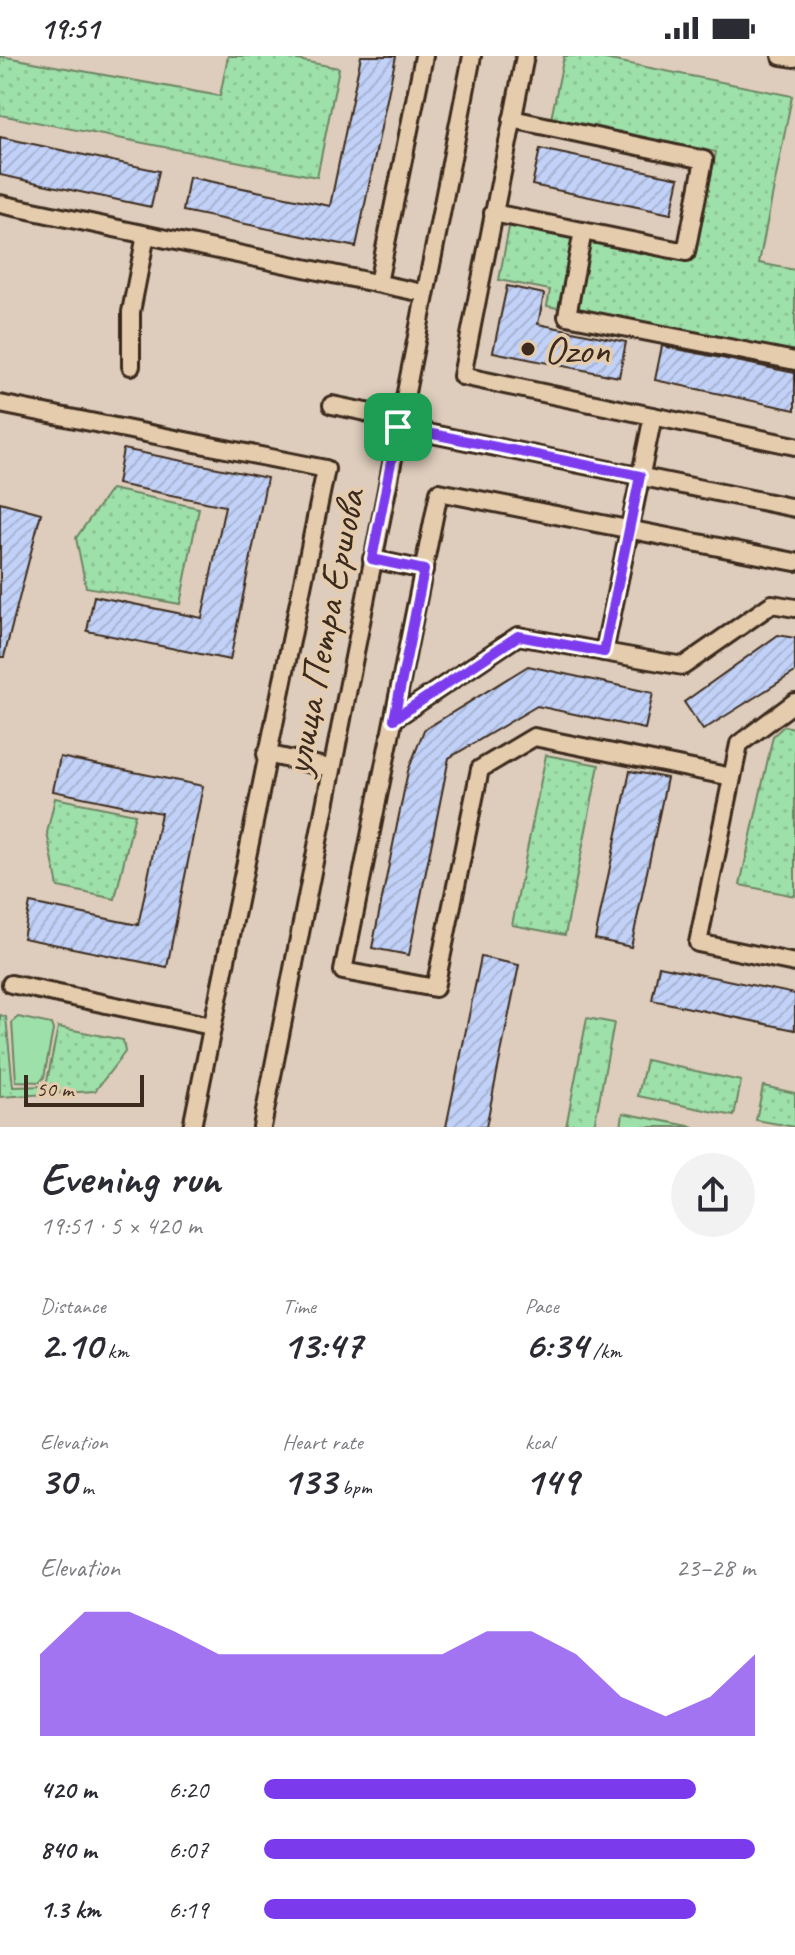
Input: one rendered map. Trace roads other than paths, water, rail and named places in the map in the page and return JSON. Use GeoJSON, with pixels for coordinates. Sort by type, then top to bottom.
{"type":"FeatureCollection","features":[{"type":"Feature","properties":{"kind":"street"},"geometry":{"type":"LineString","coordinates":[[378,283],[424,56]]}},
{"type":"Feature","properties":{"kind":"street","name":"улица Петра Ершова"},"geometry":{"type":"LineString","coordinates":[[262,1127],[423,293],[472,56]]}},
{"type":"Feature","properties":{"kind":"street"},"geometry":{"type":"LineString","coordinates":[[525,56],[462,376],[795,446]]}},
{"type":"Feature","properties":{"kind":"street"},"geometry":{"type":"LineString","coordinates":[[493,213],[686,252],[704,160],[512,119]]}},
{"type":"Feature","properties":{"kind":"street"},"geometry":{"type":"LineString","coordinates":[[0,204],[423,293]]}},
{"type":"Feature","properties":{"kind":"street"},"geometry":{"type":"LineString","coordinates":[[583,231],[567,316],[795,361]]}},
{"type":"Feature","properties":{"kind":"street"},"geometry":{"type":"LineString","coordinates":[[131,366],[131,312],[146,235]]}},
{"type":"Feature","properties":{"kind":"street"},"geometry":{"type":"LineString","coordinates":[[0,404],[326,469],[192,1127]]}},
{"type":"Feature","properties":{"kind":"street"},"geometry":{"type":"LineString","coordinates":[[332,405],[366,412],[398,427],[795,508]]}},
{"type":"Feature","properties":{"kind":"street"},"geometry":{"type":"LineString","coordinates":[[604,652],[653,416]]}},
{"type":"Feature","properties":{"kind":"street"},"geometry":{"type":"LineString","coordinates":[[732,777],[534,737],[480,769],[435,988],[343,971],[439,492],[795,562]]}},
{"type":"Feature","properties":{"kind":"street"},"geometry":{"type":"LineString","coordinates":[[372,559],[424,570]]}},
{"type":"Feature","properties":{"kind":"street"},"geometry":{"type":"LineString","coordinates":[[394,719],[518,636],[683,666],[772,604],[795,608]]}},
{"type":"Feature","properties":{"kind":"street"},"geometry":{"type":"LineString","coordinates":[[795,702],[739,744],[698,943],[795,963]]}},
{"type":"Feature","properties":{"kind":"street"},"geometry":{"type":"LineString","coordinates":[[266,754],[330,768]]}},
{"type":"Feature","properties":{"kind":"street"},"geometry":{"type":"LineString","coordinates":[[11,984],[211,1026]]}},
{"type":"Feature","properties":{"kind":"place","name":"Ozon"},"geometry":{"type":"Point","coordinates":[528,349]}}]}
